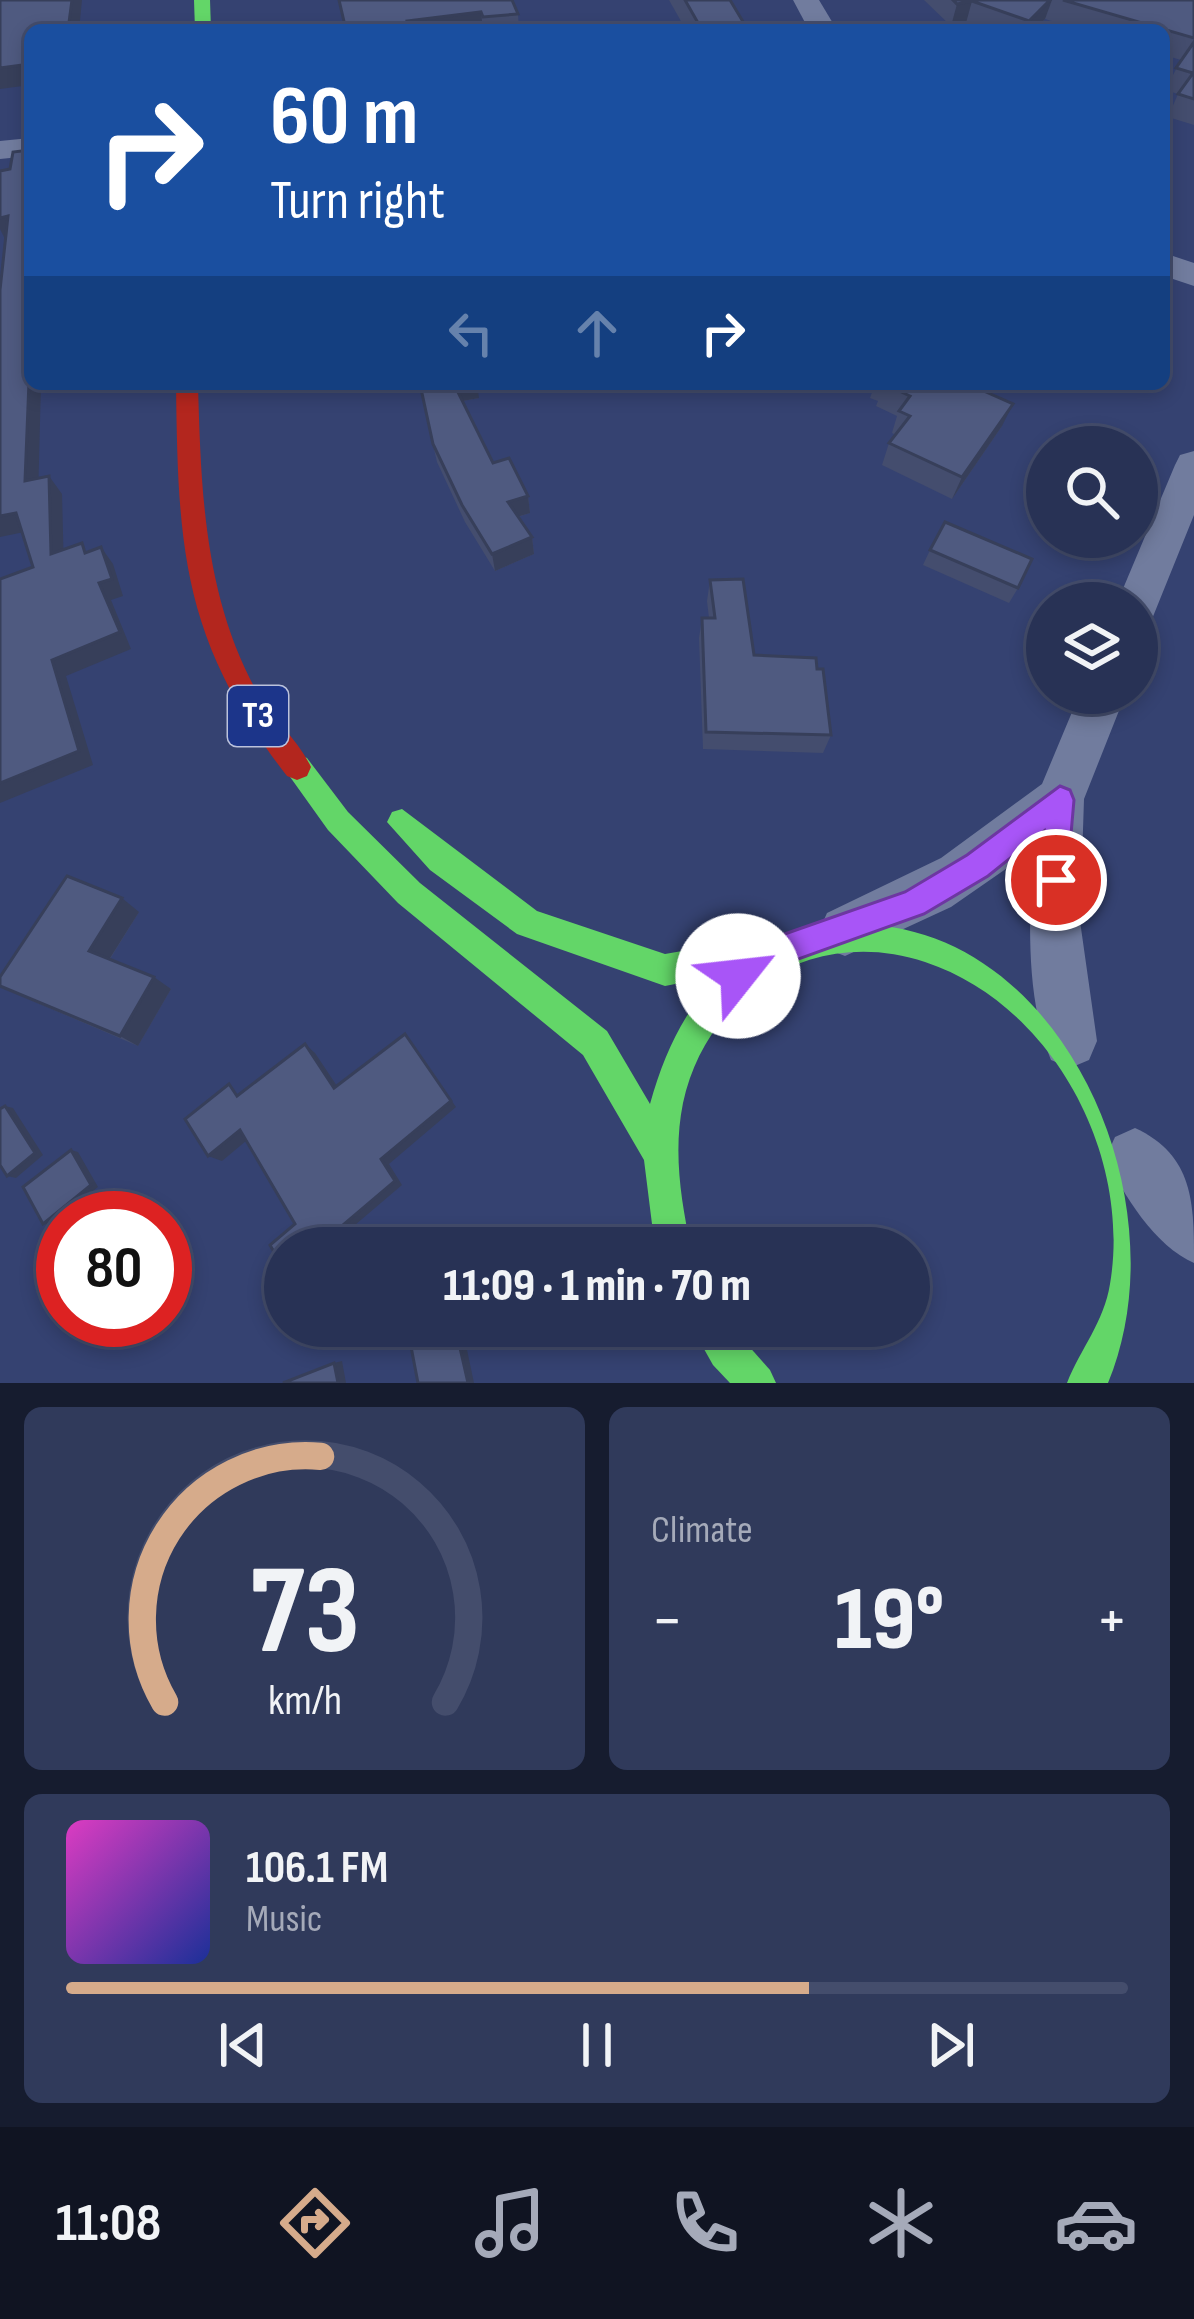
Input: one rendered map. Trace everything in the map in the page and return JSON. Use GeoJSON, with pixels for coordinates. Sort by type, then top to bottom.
{"type":"FeatureCollection","features":[{"type":"Feature","properties":{"kind":"highway","name":"T3"},"geometry":{"type":"LineString","coordinates":[[187,390],[191,538],[209,620],[248,703],[338,821],[409,893],[595,1043],[656,1148]]}},
{"type":"Feature","properties":{"kind":"highway","name":"T3"},"geometry":{"type":"LineString","coordinates":[[374,794],[441,860],[528,923],[665,970],[808,942],[890,938],[956,957],[1017,996],[1071,1051],[1115,1131],[1133,1208],[1131,1288],[1104,1361],[1086,1383]]}},
{"type":"Feature","properties":{"kind":"highway","name":"T3"},"geometry":{"type":"LineString","coordinates":[[666,1227],[656,1148],[668,1078],[696,1020],[738,976],[808,942]]}},
{"type":"Feature","properties":{"kind":"highway"},"geometry":{"type":"LineString","coordinates":[[723,1347],[757,1383]]}},
{"type":"Feature","properties":{"kind":"street"},"geometry":{"type":"LineString","coordinates":[[1147,582],[1194,465]]}},
{"type":"Feature","properties":{"kind":"street"},"geometry":{"type":"LineString","coordinates":[[1071,1051],[1054,921],[1060,800],[1095,714]]}},
{"type":"Feature","properties":{"kind":"street"},"geometry":{"type":"LineString","coordinates":[[808,942],[914,904],[977,866],[1060,800]]}},
{"type":"Feature","properties":{"kind":"street"},"geometry":{"type":"LineString","coordinates":[[1115,1131],[1194,1233]]}},
{"type":"Feature","properties":{"kind":"building"},"geometry":{"type":"Polygon","coordinates":[[[0,0],[72,0],[69,24],[24,24],[24,65],[0,68],[0,0]]]}},
{"type":"Feature","properties":{"kind":"building"},"geometry":{"type":"Polygon","coordinates":[[[339,0],[512,0],[518,14],[483,17],[481,12],[408,24],[345,24],[339,0]]]}},
{"type":"Feature","properties":{"kind":"building"},"geometry":{"type":"Polygon","coordinates":[[[685,0],[730,0],[744,24],[699,24],[685,0]]]}},
{"type":"Feature","properties":{"kind":"building"},"geometry":{"type":"Polygon","coordinates":[[[953,0],[1050,0],[1029,21],[972,1],[957,4],[953,0]]]}},
{"type":"Feature","properties":{"kind":"building"},"geometry":{"type":"Polygon","coordinates":[[[1063,0],[1194,0],[1194,38],[1170,31],[1170,24],[1146,24],[1063,0]]]}},
{"type":"Feature","properties":{"kind":"building"},"geometry":{"type":"Polygon","coordinates":[[[1194,42],[1194,99],[1178,94],[1193,73],[1176,68],[1194,42]]]}},
{"type":"Feature","properties":{"kind":"building"},"geometry":{"type":"Polygon","coordinates":[[[24,151],[24,390],[29,390],[25,481],[49,476],[51,554],[82,543],[85,553],[101,547],[112,579],[99,583],[120,632],[52,660],[79,751],[0,783],[0,579],[33,567],[16,513],[0,516],[0,290],[8,216],[0,218],[0,171],[10,169],[13,152],[24,151]]]}},
{"type":"Feature","properties":{"kind":"building"},"geometry":{"type":"Polygon","coordinates":[[[421,390],[457,390],[493,463],[509,458],[528,496],[508,502],[532,537],[492,554],[433,444],[421,390]]]}},
{"type":"Feature","properties":{"kind":"building"},"geometry":{"type":"Polygon","coordinates":[[[897,390],[988,390],[1013,404],[962,477],[889,443],[910,416],[899,411],[910,396],[897,390]]]}},
{"type":"Feature","properties":{"kind":"building"},"geometry":{"type":"Polygon","coordinates":[[[945,522],[1032,559],[1018,588],[930,550],[945,522]]]}},
{"type":"Feature","properties":{"kind":"building"},"geometry":{"type":"Polygon","coordinates":[[[743,579],[754,655],[816,658],[817,669],[823,669],[831,735],[706,732],[702,618],[715,618],[710,580],[743,579]]]}},
{"type":"Feature","properties":{"kind":"building"},"geometry":{"type":"Polygon","coordinates":[[[67,876],[122,898],[89,951],[154,977],[120,1036],[0,986],[0,977],[67,876]]]}},
{"type":"Feature","properties":{"kind":"building"},"geometry":{"type":"Polygon","coordinates":[[[405,1034],[451,1101],[381,1159],[395,1181],[341,1227],[291,1227],[295,1224],[240,1130],[208,1156],[185,1119],[229,1084],[237,1096],[305,1044],[334,1088],[405,1034]]]}},
{"type":"Feature","properties":{"kind":"building"},"geometry":{"type":"Polygon","coordinates":[[[5,1106],[35,1153],[7,1176],[0,1165],[0,1109],[5,1106]]]}},
{"type":"Feature","properties":{"kind":"building"},"geometry":{"type":"Polygon","coordinates":[[[71,1150],[91,1185],[84,1191],[36,1191],[36,1211],[23,1187],[71,1150]]]}},
{"type":"Feature","properties":{"kind":"building"},"geometry":{"type":"Polygon","coordinates":[[[411,1347],[460,1347],[468,1383],[418,1383],[411,1347]]]}},
{"type":"Feature","properties":{"kind":"building"},"geometry":{"type":"Polygon","coordinates":[[[334,1363],[338,1383],[283,1383],[334,1363]]]}},
{"type":"Feature","properties":{"kind":"traffic: fast"},"geometry":{"type":"LineString","coordinates":[[202,0],[203,24]]}},
{"type":"Feature","properties":{"kind":"traffic: fast"},"geometry":{"type":"LineString","coordinates":[[297,767],[338,821],[409,893],[595,1043],[656,1148]]}},
{"type":"Feature","properties":{"kind":"traffic: fast"},"geometry":{"type":"LineString","coordinates":[[402,822],[441,860],[528,923],[665,970],[769,951]]}},
{"type":"Feature","properties":{"kind":"traffic: fast"},"geometry":{"type":"LineString","coordinates":[[669,1227],[661,1153],[666,1106],[679,1060],[700,1019],[730,985],[768,958],[816,941],[871,937],[924,946],[974,967],[1018,999],[1057,1038],[1089,1083],[1113,1133],[1131,1210],[1131,1262],[1122,1313],[1086,1383]]}},
{"type":"Feature","properties":{"kind":"traffic: fast"},"geometry":{"type":"LineString","coordinates":[[723,1347],[757,1383]]}},
{"type":"Feature","properties":{"kind":"traffic: jam"},"geometry":{"type":"LineString","coordinates":[[187,390],[191,508],[202,584],[213,622],[247,700],[297,767]]}},
{"type":"Feature","properties":{"kind":"route"},"geometry":{"type":"LineString","coordinates":[[738,976],[790,946],[825,938],[914,904],[977,866],[1060,800],[1056,880]]}}]}
